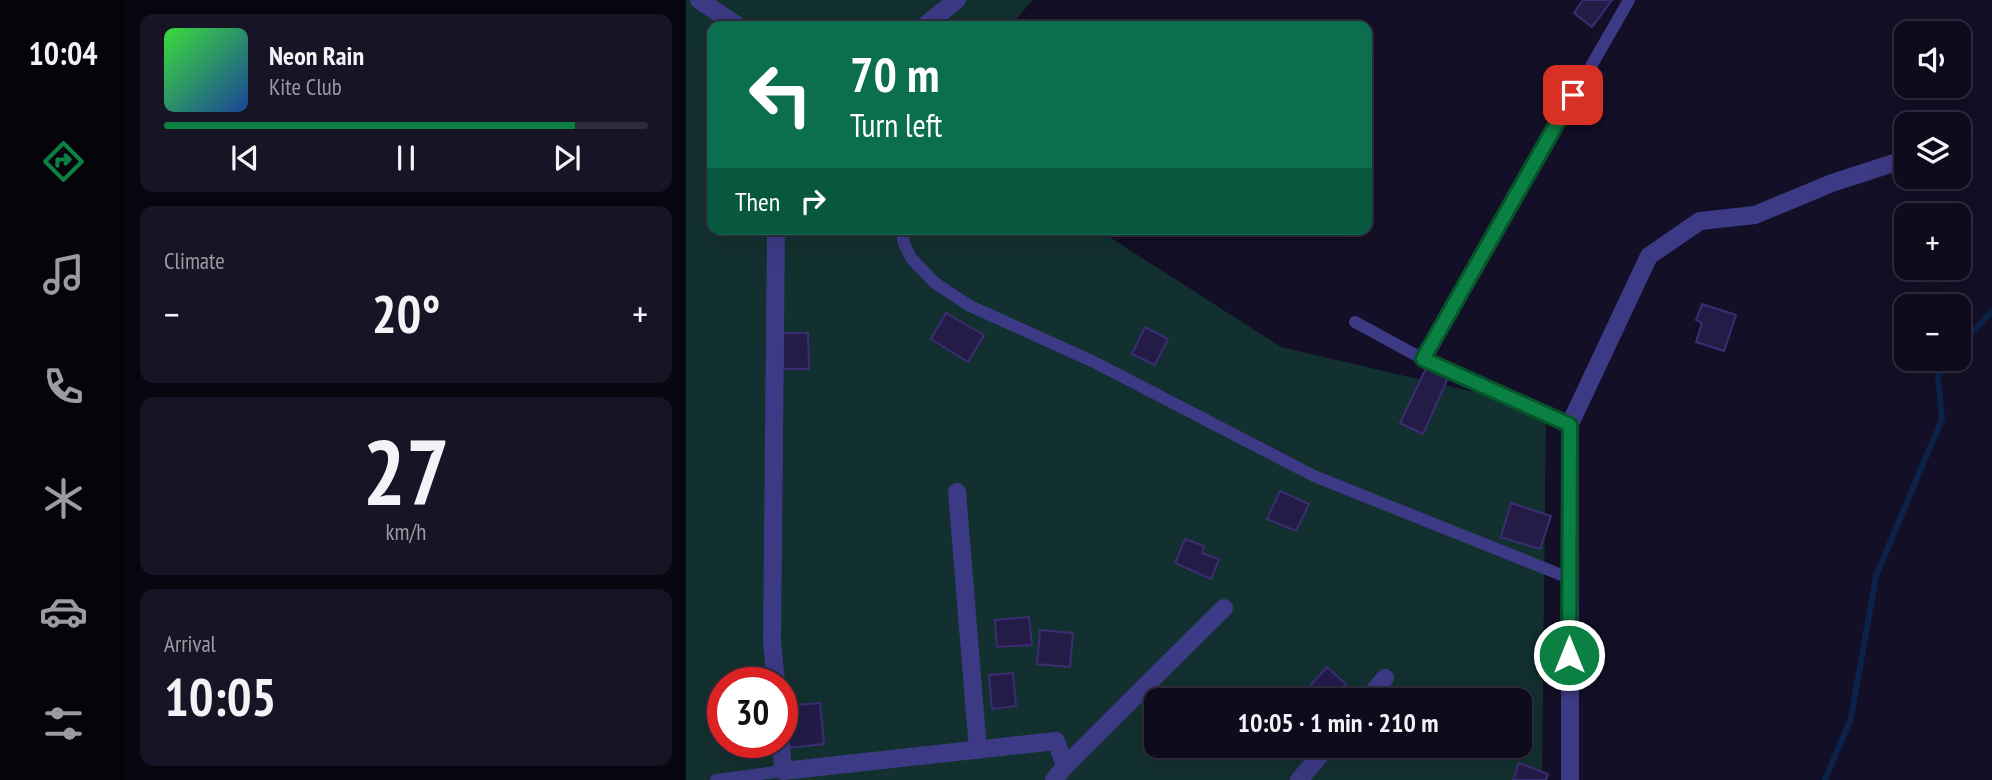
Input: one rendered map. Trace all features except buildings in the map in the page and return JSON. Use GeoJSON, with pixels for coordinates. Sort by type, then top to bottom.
{"type":"FeatureCollection","features":[{"type":"Feature","properties":{"kind":"street"},"geometry":{"type":"LineString","coordinates":[[699,0],[730,21]]}},
{"type":"Feature","properties":{"kind":"street"},"geometry":{"type":"LineString","coordinates":[[930,21],[957,0]]}},
{"type":"Feature","properties":{"kind":"street"},"geometry":{"type":"LineString","coordinates":[[1570,780],[1570,425],[1649,256],[1700,221],[1755,215],[1832,183],[1894,163]]}},
{"type":"Feature","properties":{"kind":"street"},"geometry":{"type":"LineString","coordinates":[[774,667],[772,643],[776,235]]}},
{"type":"Feature","properties":{"kind":"street"},"geometry":{"type":"LineString","coordinates":[[957,492],[978,750]]}},
{"type":"Feature","properties":{"kind":"street"},"geometry":{"type":"LineString","coordinates":[[1060,773],[1224,608]]}},
{"type":"Feature","properties":{"kind":"street"},"geometry":{"type":"LineString","coordinates":[[1377,688],[1385,678]]}},
{"type":"Feature","properties":{"kind":"street"},"geometry":{"type":"LineString","coordinates":[[782,758],[783,771],[1056,741],[1060,773]]}},
{"type":"Feature","properties":{"kind":"street"},"geometry":{"type":"LineString","coordinates":[[1298,780],[1317,758]]}},
{"type":"Feature","properties":{"kind":"lane"},"geometry":{"type":"LineString","coordinates":[[1423,359],[1629,0]]}},
{"type":"Feature","properties":{"kind":"lane"},"geometry":{"type":"LineString","coordinates":[[903,235],[911,258],[935,283],[970,306],[1094,362],[1314,477],[1569,578]]}},
{"type":"Feature","properties":{"kind":"lane"},"geometry":{"type":"LineString","coordinates":[[1355,322],[1423,359],[1570,425]]}},
{"type":"Feature","properties":{"kind":"lane"},"geometry":{"type":"LineString","coordinates":[[716,780],[783,771]]}},
{"type":"Feature","properties":{"kind":"green space"},"geometry":{"type":"Polygon","coordinates":[[[686,0],[1033,0],[1014,21],[707,21],[707,235],[1106,235],[1281,347],[1546,409],[1542,780],[686,780],[686,0]]]}},
{"type":"Feature","properties":{"kind":"waterway"},"geometry":{"type":"LineString","coordinates":[[1971,334],[1992,311]]}},
{"type":"Feature","properties":{"kind":"waterway"},"geometry":{"type":"LineString","coordinates":[[1825,780],[1851,718],[1876,576],[1942,419],[1938,376],[1942,371]]}},
{"type":"Feature","properties":{"kind":"route"},"geometry":{"type":"LineString","coordinates":[[1569,655],[1570,425],[1423,359],[1573,95]]}}]}
